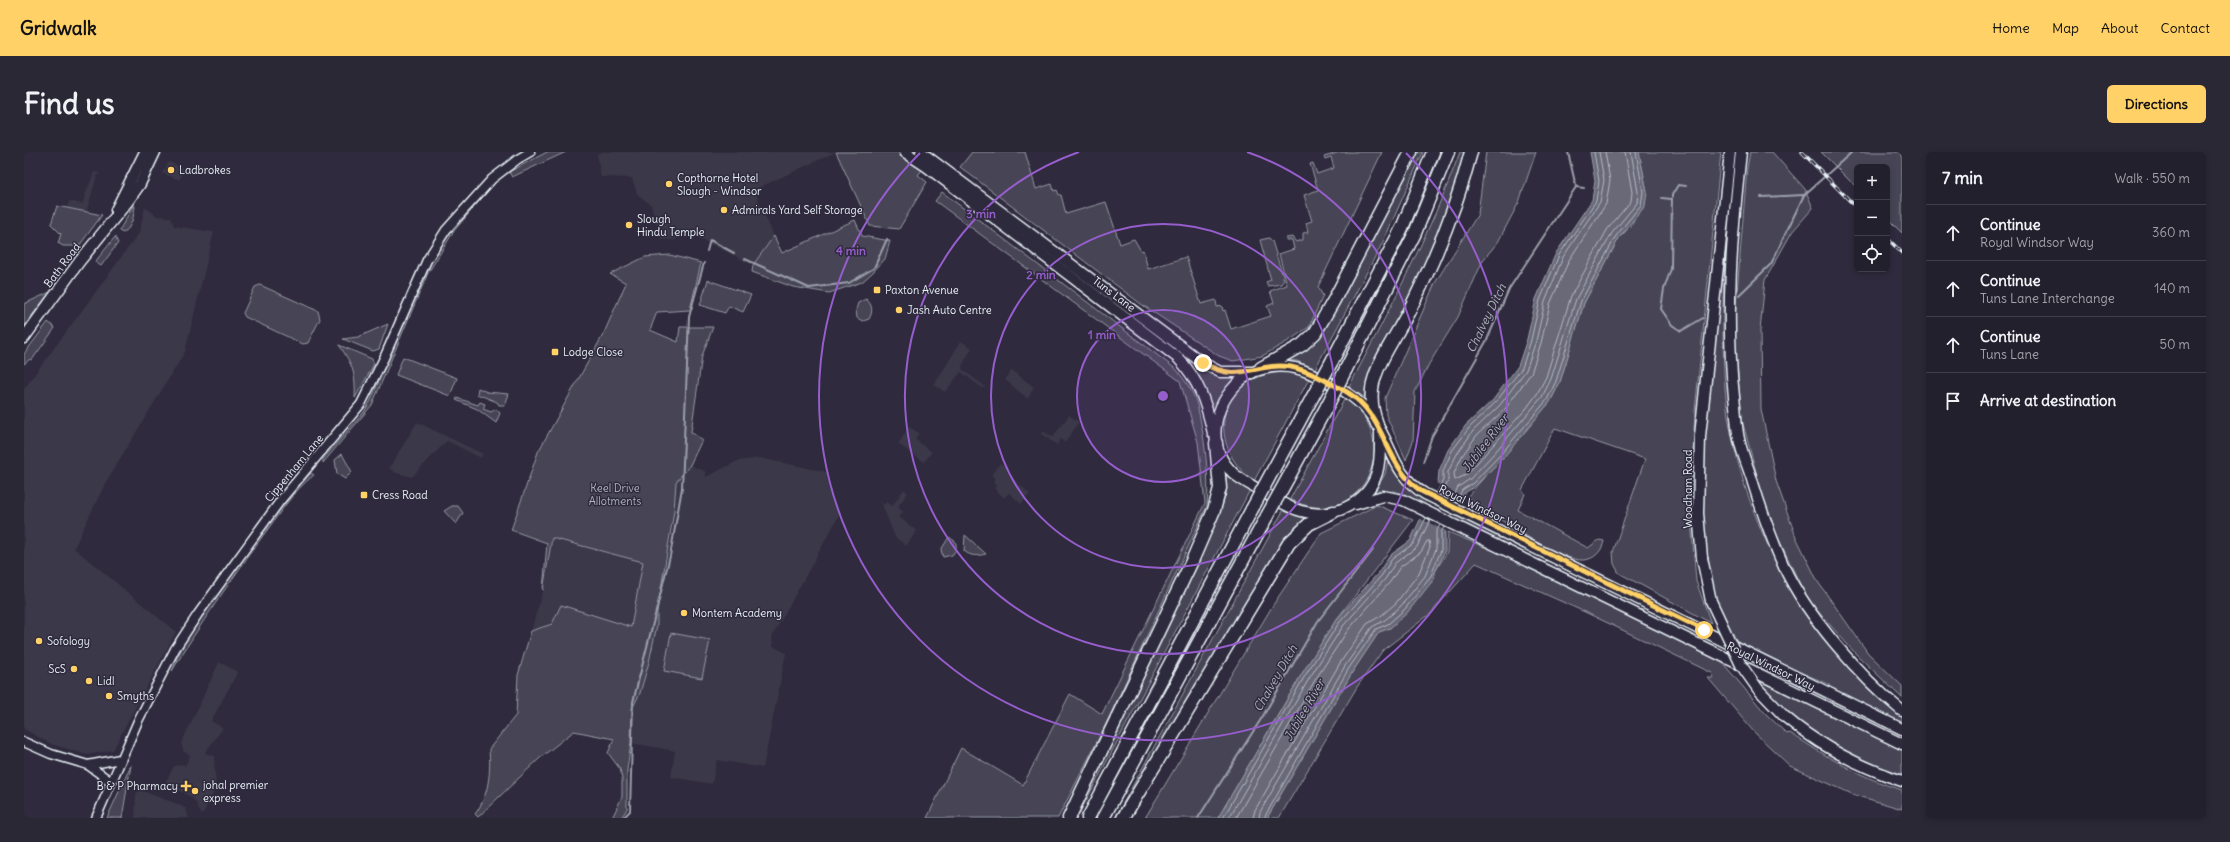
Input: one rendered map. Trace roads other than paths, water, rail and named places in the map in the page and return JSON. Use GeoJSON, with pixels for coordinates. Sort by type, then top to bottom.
{"type":"FeatureCollection","features":[{"type":"Feature","properties":{"kind":"highway"},"geometry":{"type":"LineString","coordinates":[[1256,370],[1296,349],[1315,333],[1334,300],[1411,152]]}},
{"type":"Feature","properties":{"kind":"highway"},"geometry":{"type":"LineString","coordinates":[[1088,818],[1402,228],[1433,152]]}},
{"type":"Feature","properties":{"kind":"highway"},"geometry":{"type":"LineString","coordinates":[[1104,818],[1327,406],[1415,234],[1448,152]]}},
{"type":"Feature","properties":{"kind":"highway"},"geometry":{"type":"LineString","coordinates":[[1379,428],[1372,400],[1375,376],[1411,308],[1438,250],[1460,190],[1471,152]]}},
{"type":"Feature","properties":{"kind":"highway"},"geometry":{"type":"LineString","coordinates":[[1069,818],[1192,561],[1217,502],[1220,481],[1215,442]]}},
{"type":"Feature","properties":{"kind":"highway"},"geometry":{"type":"LineString","coordinates":[[1122,818],[1289,543],[1309,524],[1334,512]]}},
{"type":"Feature","properties":{"kind":"main road","name":"Bath Road"},"geometry":{"type":"LineString","coordinates":[[108,228],[145,152]]}},
{"type":"Feature","properties":{"kind":"main road","name":"Bath Road"},"geometry":{"type":"LineString","coordinates":[[24,338],[79,262],[108,228],[140,184],[155,152]]}},
{"type":"Feature","properties":{"kind":"main road"},"geometry":{"type":"LineString","coordinates":[[906,152],[929,162]]}},
{"type":"Feature","properties":{"kind":"main road"},"geometry":{"type":"LineString","coordinates":[[921,152],[929,162],[964,190]]}},
{"type":"Feature","properties":{"kind":"main road","name":"Woodham Road"},"geometry":{"type":"LineString","coordinates":[[1730,152],[1700,436],[1698,513],[1702,558],[1711,601],[1741,665],[1758,689],[1784,716],[1814,740],[1844,758],[1902,781]]}},
{"type":"Feature","properties":{"kind":"main road"},"geometry":{"type":"LineString","coordinates":[[1741,152],[1732,235],[1729,292],[1730,356],[1739,440],[1765,521],[1785,568],[1810,609],[1836,644],[1868,679],[1902,711]]}},
{"type":"Feature","properties":{"kind":"main road","name":"Tuns Lane"},"geometry":{"type":"LineString","coordinates":[[964,190],[1203,363],[1220,372],[1291,367],[1308,372],[1356,399],[1379,428]]}},
{"type":"Feature","properties":{"kind":"main road","name":"Tuns Lane"},"geometry":{"type":"LineString","coordinates":[[964,190],[1178,358],[1195,378],[1201,389],[1215,442],[1225,462],[1234,473],[1280,502],[1309,513],[1334,512]]}},
{"type":"Feature","properties":{"kind":"main road"},"geometry":{"type":"LineString","coordinates":[[1215,442],[1216,424],[1224,400],[1235,386],[1256,370]]}},
{"type":"Feature","properties":{"kind":"main road"},"geometry":{"type":"LineString","coordinates":[[1346,508],[1362,497],[1374,480],[1380,461],[1379,428]]}},
{"type":"Feature","properties":{"kind":"main road","name":"Royal Windsor Way"},"geometry":{"type":"LineString","coordinates":[[1379,428],[1398,469],[1411,483],[1425,494],[1902,729]]}},
{"type":"Feature","properties":{"kind":"main road","name":"Royal Windsor Way"},"geometry":{"type":"LineString","coordinates":[[1334,512],[1374,498],[1388,496],[1398,498],[1902,744]]}},
{"type":"Feature","properties":{"kind":"street","name":"Cippenham Lane"},"geometry":{"type":"LineString","coordinates":[[96,818],[120,759],[175,649],[198,614],[280,501],[361,404],[384,358],[427,260],[446,230],[492,179],[530,152]]}},
{"type":"Feature","properties":{"kind":"street"},"geometry":{"type":"LineString","coordinates":[[24,742],[52,754],[88,765],[110,781]]}},
{"type":"Feature","properties":{"kind":"street"},"geometry":{"type":"LineString","coordinates":[[88,765],[120,759]]}},
{"type":"Feature","properties":{"kind":"water","name":"Jubilee River"},"geometry":{"type":"Polygon","coordinates":[[[1590,152],[1639,152],[1647,192],[1645,206],[1619,238],[1584,303],[1560,382],[1550,402],[1503,458],[1475,486],[1465,493],[1445,533],[1445,551],[1435,572],[1434,579],[1407,613],[1390,628],[1379,632],[1353,671],[1267,818],[1218,818],[1303,672],[1336,620],[1379,572],[1389,556],[1410,541],[1438,482],[1439,471],[1448,450],[1466,425],[1493,400],[1518,366],[1527,339],[1536,299],[1556,253],[1592,200],[1595,181],[1590,152]]]}},
{"type":"Feature","properties":{"kind":"waterway"},"geometry":{"type":"LineString","coordinates":[[1568,152],[1576,187]]}},
{"type":"Feature","properties":{"kind":"waterway"},"geometry":{"type":"LineString","coordinates":[[1739,295],[1771,264],[1804,195],[1852,152]]}},
{"type":"Feature","properties":{"kind":"waterway"},"geometry":{"type":"LineString","coordinates":[[1686,186],[1678,185],[1672,195],[1671,269],[1664,289],[1661,309],[1672,325],[1681,331],[1703,318]]}},
{"type":"Feature","properties":{"kind":"waterway"},"geometry":{"type":"LineString","coordinates":[[1576,187],[1584,188]]}},
{"type":"Feature","properties":{"kind":"waterway","name":"Chalvey Ditch"},"geometry":{"type":"LineString","coordinates":[[1423,462],[1432,436],[1487,340],[1509,289],[1576,187]]}},
{"type":"Feature","properties":{"kind":"waterway"},"geometry":{"type":"LineString","coordinates":[[1761,197],[1804,195]]}},
{"type":"Feature","properties":{"kind":"waterway"},"geometry":{"type":"LineString","coordinates":[[1662,198],[1671,199]]}},
{"type":"Feature","properties":{"kind":"waterway"},"geometry":{"type":"LineString","coordinates":[[745,259],[809,288],[849,283],[874,268],[887,239]]}},
{"type":"Feature","properties":{"kind":"waterway"},"geometry":{"type":"LineString","coordinates":[[707,251],[710,240],[734,253]]}},
{"type":"Feature","properties":{"kind":"waterway"},"geometry":{"type":"LineString","coordinates":[[623,818],[630,811],[633,702],[670,556],[682,488],[689,317],[704,263]]}},
{"type":"Feature","properties":{"kind":"waterway","name":"Chalvey Ditch"},"geometry":{"type":"LineString","coordinates":[[1198,818],[1263,716],[1318,621],[1373,550]]}},
{"type":"Feature","properties":{"kind":"railway"},"geometry":{"type":"LineString","coordinates":[[1802,152],[1854,205]]}},
{"type":"Feature","properties":{"kind":"railway"},"geometry":{"type":"LineString","coordinates":[[1890,241],[1902,253]]}},
{"type":"Feature","properties":{"kind":"place","name":"Ladbrokes"},"geometry":{"type":"Point","coordinates":[171,170]}},
{"type":"Feature","properties":{"kind":"place","name":"Copthorne Hotel Slough - Windsor"},"geometry":{"type":"Point","coordinates":[669,184]}},
{"type":"Feature","properties":{"kind":"place","name":"Admirals Yard Self Storage"},"geometry":{"type":"Point","coordinates":[724,210]}},
{"type":"Feature","properties":{"kind":"place","name":"Slough Hindu Temple"},"geometry":{"type":"Point","coordinates":[629,225]}},
{"type":"Feature","properties":{"kind":"place","name":"Paxton Avenue"},"geometry":{"type":"Point","coordinates":[877,290]}},
{"type":"Feature","properties":{"kind":"place","name":"Jash Auto Centre"},"geometry":{"type":"Point","coordinates":[899,310]}},
{"type":"Feature","properties":{"kind":"place","name":"Lodge Close"},"geometry":{"type":"Point","coordinates":[555,352]}},
{"type":"Feature","properties":{"kind":"place","name":"Cress Road"},"geometry":{"type":"Point","coordinates":[364,495]}},
{"type":"Feature","properties":{"kind":"place","name":"Montem Academy"},"geometry":{"type":"Point","coordinates":[684,613]}},
{"type":"Feature","properties":{"kind":"place","name":"Sofology"},"geometry":{"type":"Point","coordinates":[39,641]}},
{"type":"Feature","properties":{"kind":"place","name":"ScS"},"geometry":{"type":"Point","coordinates":[74,669]}},
{"type":"Feature","properties":{"kind":"place","name":"Lidl"},"geometry":{"type":"Point","coordinates":[89,681]}},
{"type":"Feature","properties":{"kind":"place","name":"Smyths"},"geometry":{"type":"Point","coordinates":[109,696]}},
{"type":"Feature","properties":{"kind":"place","name":"B & P Pharmacy"},"geometry":{"type":"Point","coordinates":[186,786]}},
{"type":"Feature","properties":{"kind":"place","name":"johal premier express"},"geometry":{"type":"Point","coordinates":[195,791]}},
{"type":"Feature","properties":{"kind":"park label","name":"Keel Drive Allotments"},"geometry":{"type":"Point","coordinates":[615,494]}}]}
